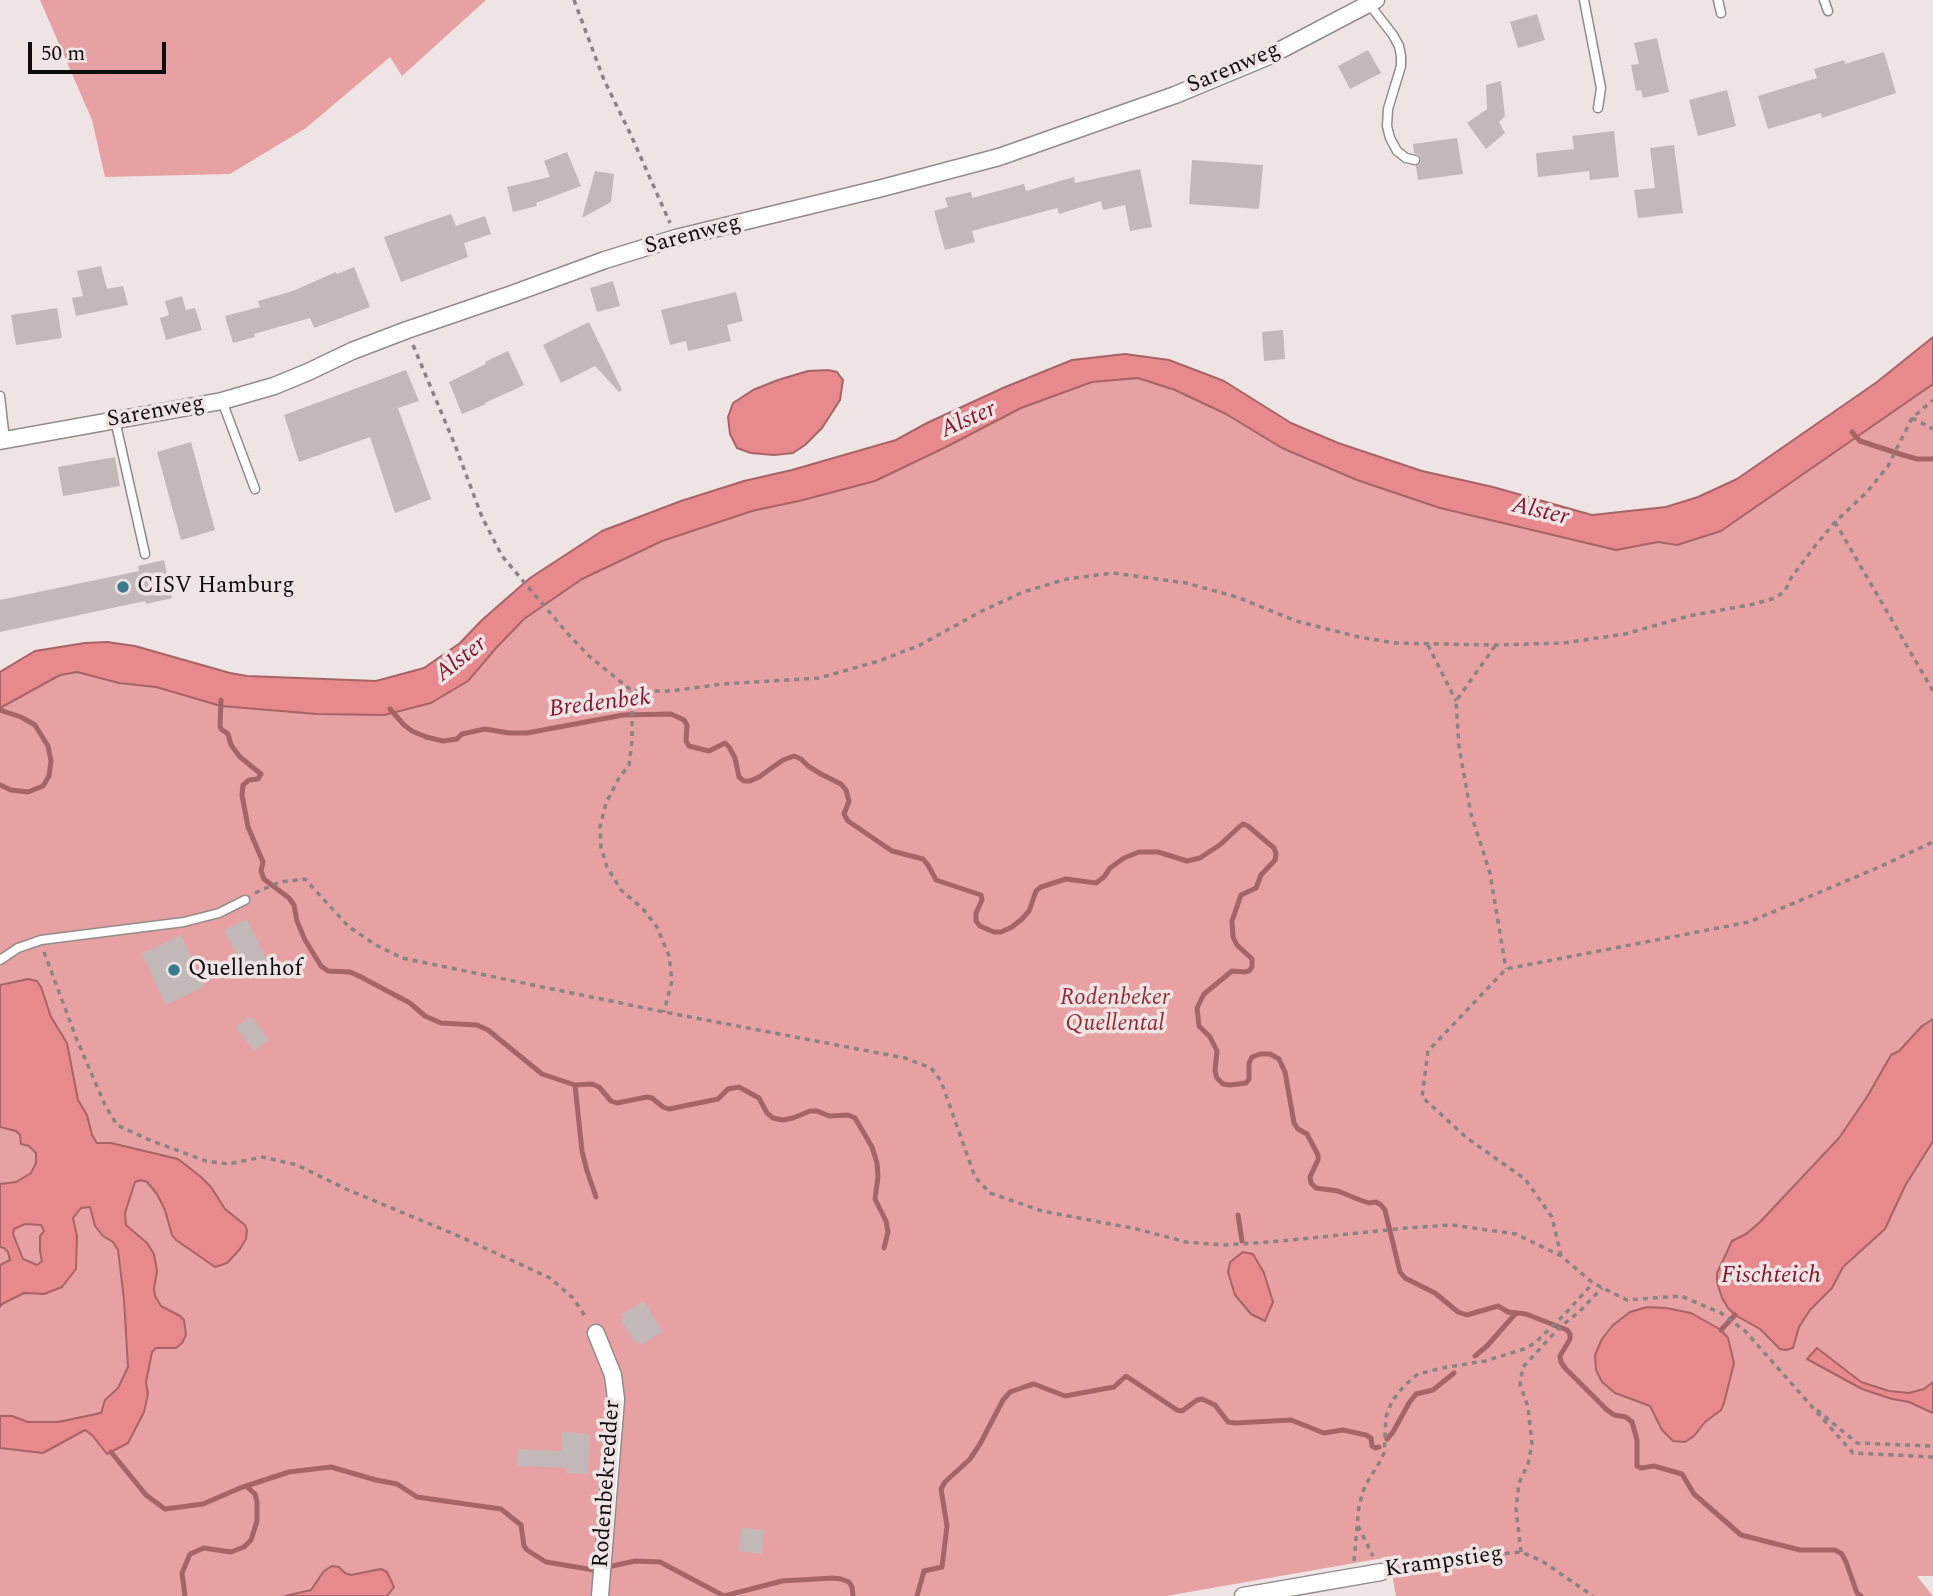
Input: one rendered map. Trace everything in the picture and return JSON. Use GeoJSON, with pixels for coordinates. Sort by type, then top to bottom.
{"type":"FeatureCollection","features":[{"type":"Feature","properties":{"kind":"street","name":"Sarenweg"},"geometry":{"type":"LineString","coordinates":[[3,441],[222,401],[274,386],[407,330],[605,260],[676,239],[999,157],[1175,95],[1269,56],[1372,2]]}},
{"type":"Feature","properties":{"kind":"street","name":"Rodenbekredder"},"geometry":{"type":"LineString","coordinates":[[596,1333],[613,1375],[616,1399],[600,1596]]}},
{"type":"Feature","properties":{"kind":"street","name":"Krampstieg"},"geometry":{"type":"LineString","coordinates":[[1243,1596],[1381,1572]]}},
{"type":"Feature","properties":{"kind":"lane"},"geometry":{"type":"LineString","coordinates":[[1584,0],[1601,88],[1598,108]]}},
{"type":"Feature","properties":{"kind":"lane"},"geometry":{"type":"LineString","coordinates":[[1718,0],[1721,13]]}},
{"type":"Feature","properties":{"kind":"lane"},"geometry":{"type":"LineString","coordinates":[[1824,0],[1828,11]]}},
{"type":"Feature","properties":{"kind":"lane"},"geometry":{"type":"LineString","coordinates":[[1372,2],[1399,46],[1401,56],[1401,66],[1388,109],[1387,126],[1390,138],[1397,151],[1406,158],[1415,160]]}},
{"type":"Feature","properties":{"kind":"lane"},"geometry":{"type":"LineString","coordinates":[[0,396],[3,441]]}},
{"type":"Feature","properties":{"kind":"lane"},"geometry":{"type":"LineString","coordinates":[[222,401],[255,489]]}},
{"type":"Feature","properties":{"kind":"lane"},"geometry":{"type":"LineString","coordinates":[[115,420],[145,554]]}},
{"type":"Feature","properties":{"kind":"lane"},"geometry":{"type":"LineString","coordinates":[[0,960],[18,948],[41,940],[184,922],[219,913],[244,900]]}},
{"type":"Feature","properties":{"kind":"path"},"geometry":{"type":"LineString","coordinates":[[574,0],[604,80],[672,230]]}},
{"type":"Feature","properties":{"kind":"path"},"geometry":{"type":"LineString","coordinates":[[407,330],[456,445],[482,517],[502,556],[589,656],[632,691],[671,691],[722,684],[819,678],[920,645],[1023,592],[1068,579],[1113,573],[1186,583],[1237,597],[1296,621],[1395,643],[1563,643],[1625,634],[1689,616],[1754,604],[1785,592],[1791,578],[1815,546],[1888,466],[1912,418],[1933,400]]}},
{"type":"Feature","properties":{"kind":"path"},"geometry":{"type":"LineString","coordinates":[[1912,418],[1933,429]]}},
{"type":"Feature","properties":{"kind":"path"},"geometry":{"type":"LineString","coordinates":[[1835,522],[1933,691]]}},
{"type":"Feature","properties":{"kind":"path"},"geometry":{"type":"LineString","coordinates":[[1428,645],[1456,701],[1459,747],[1471,814],[1490,873],[1506,969]]}},
{"type":"Feature","properties":{"kind":"path"},"geometry":{"type":"LineString","coordinates":[[1456,701],[1495,645]]}},
{"type":"Feature","properties":{"kind":"path"},"geometry":{"type":"LineString","coordinates":[[632,691],[629,765],[606,803],[600,827],[601,848],[607,867],[621,890],[643,909],[657,927],[668,956],[672,981],[664,1012]]}},
{"type":"Feature","properties":{"kind":"path"},"geometry":{"type":"LineString","coordinates":[[1562,1256],[1552,1217],[1525,1179],[1466,1138],[1422,1097],[1428,1051],[1506,969],[1749,922],[1933,842]]}},
{"type":"Feature","properties":{"kind":"path"},"geometry":{"type":"LineString","coordinates":[[262,888],[304,879],[349,927],[402,958],[905,1058],[931,1068],[941,1081],[975,1177],[990,1193],[1042,1211],[1137,1229],[1186,1242],[1224,1245],[1452,1225],[1516,1234],[1562,1256],[1593,1283],[1627,1300],[1681,1296],[1721,1313],[1745,1331],[1853,1453],[1933,1457]]}},
{"type":"Feature","properties":{"kind":"path"},"geometry":{"type":"LineString","coordinates":[[41,940],[77,1040],[105,1105],[117,1125],[206,1161],[228,1164],[263,1157],[296,1165],[318,1174],[346,1189],[550,1278],[573,1297],[596,1333]]}},
{"type":"Feature","properties":{"kind":"path"},"geometry":{"type":"LineString","coordinates":[[1353,1577],[1359,1505],[1365,1486],[1384,1453],[1386,1417],[1392,1401],[1404,1386],[1418,1374],[1485,1361],[1524,1349],[1564,1315],[1593,1283]]}},
{"type":"Feature","properties":{"kind":"path"},"geometry":{"type":"LineString","coordinates":[[1521,1552],[1516,1508],[1519,1483],[1528,1464],[1532,1444],[1528,1407],[1520,1384],[1523,1367],[1560,1327],[1602,1288]]}},
{"type":"Feature","properties":{"kind":"path"},"geometry":{"type":"LineString","coordinates":[[1808,1402],[1857,1443],[1933,1446]]}},
{"type":"Feature","properties":{"kind":"path"},"geometry":{"type":"LineString","coordinates":[[1357,1523],[1381,1572]]}},
{"type":"Feature","properties":{"kind":"path","name":"Krampstieg"},"geometry":{"type":"LineString","coordinates":[[1381,1572],[1476,1556],[1521,1552],[1542,1561],[1593,1596]]}},
{"type":"Feature","properties":{"kind":"green space"},"geometry":{"type":"Polygon","coordinates":[[[40,0],[486,0],[402,76],[390,57],[306,128],[230,174],[105,177],[92,120],[40,0]]]}},
{"type":"Feature","properties":{"kind":"green space","name":"Rodenbeker Quellental"},"geometry":{"type":"Polygon","coordinates":[[[1138,378],[1175,390],[1226,414],[1282,448],[1357,480],[1440,508],[1616,550],[1658,542],[1677,545],[1721,531],[1933,384],[1933,1576],[1917,1576],[1933,1596],[1396,1596],[1389,1557],[1166,1596],[0,1596],[0,708],[60,675],[77,672],[119,683],[156,687],[221,706],[317,714],[384,715],[431,703],[496,648],[524,619],[582,579],[662,541],[752,511],[875,481],[1021,408],[1092,382],[1138,378]]]}},
{"type":"Feature","properties":{"kind":"water","name":"Alster"},"geometry":{"type":"Polygon","coordinates":[[[1933,337],[1933,384],[1721,531],[1677,545],[1658,542],[1616,550],[1440,508],[1357,480],[1282,448],[1226,414],[1175,390],[1138,378],[1092,382],[1021,408],[875,481],[752,511],[662,541],[582,579],[524,619],[468,681],[431,703],[384,715],[317,714],[221,706],[156,687],[119,683],[77,672],[60,675],[0,708],[0,672],[35,651],[85,643],[107,642],[135,646],[247,676],[376,681],[424,668],[460,643],[530,578],[602,531],[744,481],[896,440],[1003,388],[1072,360],[1125,354],[1169,360],[1224,381],[1291,423],[1338,443],[1422,471],[1493,487],[1592,515],[1666,507],[1698,497],[1737,479],[1877,382],[1933,337]]]}},
{"type":"Feature","properties":{"kind":"water"},"geometry":{"type":"Polygon","coordinates":[[[808,371],[837,372],[843,380],[840,400],[822,428],[805,445],[793,453],[774,455],[751,453],[737,448],[730,434],[728,417],[733,403],[753,390],[778,380],[808,371]]]}},
{"type":"Feature","properties":{"kind":"water"},"geometry":{"type":"Polygon","coordinates":[[[28,979],[37,981],[41,987],[51,1017],[67,1043],[78,1100],[87,1115],[97,1143],[111,1143],[178,1159],[211,1187],[225,1209],[245,1225],[247,1230],[246,1239],[240,1249],[227,1263],[215,1267],[176,1240],[157,1194],[147,1182],[135,1182],[125,1213],[126,1225],[147,1243],[154,1254],[157,1271],[155,1296],[161,1306],[184,1320],[186,1335],[176,1348],[156,1348],[152,1352],[144,1412],[128,1443],[107,1454],[85,1430],[43,1453],[0,1448],[0,1416],[12,1416],[28,1422],[58,1422],[101,1413],[105,1400],[118,1388],[128,1367],[118,1250],[95,1226],[90,1207],[81,1208],[73,1218],[77,1236],[76,1269],[62,1287],[44,1294],[24,1293],[0,1307],[0,1265],[10,1260],[8,1252],[0,1247],[0,1184],[16,1182],[31,1173],[36,1163],[36,1153],[29,1146],[21,1144],[20,1135],[16,1131],[0,1127],[0,985],[28,979]],[[25,1224],[14,1229],[13,1234],[23,1259],[37,1265],[42,1261],[40,1236],[44,1231],[41,1225],[25,1224]]]}},
{"type":"Feature","properties":{"kind":"water","name":"Fischteich"},"geometry":{"type":"Polygon","coordinates":[[[1933,1019],[1933,1141],[1905,1186],[1885,1229],[1843,1267],[1832,1288],[1810,1310],[1799,1327],[1793,1348],[1780,1349],[1760,1329],[1728,1308],[1722,1298],[1717,1273],[1732,1241],[1760,1222],[1839,1138],[1891,1055],[1899,1051],[1922,1026],[1933,1019]]]}},
{"type":"Feature","properties":{"kind":"water"},"geometry":{"type":"Polygon","coordinates":[[[1243,1252],[1253,1254],[1264,1273],[1273,1302],[1265,1321],[1251,1314],[1235,1295],[1228,1272],[1230,1262],[1243,1252]]]}},
{"type":"Feature","properties":{"kind":"water"},"geometry":{"type":"Polygon","coordinates":[[[1647,1307],[1691,1313],[1721,1330],[1728,1338],[1734,1363],[1724,1403],[1721,1410],[1685,1442],[1673,1441],[1662,1430],[1650,1406],[1615,1393],[1602,1382],[1596,1370],[1595,1355],[1602,1339],[1613,1325],[1630,1312],[1647,1307]]]}},
{"type":"Feature","properties":{"kind":"water"},"geometry":{"type":"Polygon","coordinates":[[[1817,1348],[1861,1382],[1889,1391],[1909,1393],[1924,1389],[1933,1382],[1933,1413],[1909,1402],[1862,1389],[1807,1359],[1817,1348]]]}},
{"type":"Feature","properties":{"kind":"water"},"geometry":{"type":"Polygon","coordinates":[[[332,1566],[351,1575],[381,1569],[387,1572],[394,1587],[387,1596],[285,1596],[311,1590],[324,1571],[332,1566]]]}},
{"type":"Feature","properties":{"kind":"building"},"geometry":{"type":"Polygon","coordinates":[[[1537,14],[1545,40],[1518,48],[1510,22],[1537,14]]]}},
{"type":"Feature","properties":{"kind":"building"},"geometry":{"type":"Polygon","coordinates":[[[1657,38],[1669,92],[1643,98],[1641,90],[1636,91],[1631,65],[1639,64],[1634,43],[1657,38]]]}},
{"type":"Feature","properties":{"kind":"building"},"geometry":{"type":"Polygon","coordinates":[[[1368,50],[1381,73],[1350,89],[1338,66],[1368,50]]]}},
{"type":"Feature","properties":{"kind":"building"},"geometry":{"type":"Polygon","coordinates":[[[1884,52],[1896,93],[1822,118],[1821,113],[1768,129],[1758,96],[1817,78],[1814,69],[1844,60],[1845,64],[1884,52]]]}},
{"type":"Feature","properties":{"kind":"building"},"geometry":{"type":"Polygon","coordinates":[[[1501,81],[1505,116],[1499,122],[1505,133],[1486,149],[1467,123],[1487,109],[1486,85],[1501,81]]]}},
{"type":"Feature","properties":{"kind":"building"},"geometry":{"type":"Polygon","coordinates":[[[1727,90],[1736,126],[1698,136],[1689,100],[1727,90]]]}},
{"type":"Feature","properties":{"kind":"building"},"geometry":{"type":"Polygon","coordinates":[[[1614,131],[1619,177],[1590,180],[1589,171],[1538,177],[1536,153],[1574,149],[1572,136],[1614,131]]]}},
{"type":"Feature","properties":{"kind":"building"},"geometry":{"type":"Polygon","coordinates":[[[1457,138],[1463,174],[1418,180],[1416,166],[1421,159],[1414,153],[1413,144],[1457,138]]]}},
{"type":"Feature","properties":{"kind":"building"},"geometry":{"type":"Polygon","coordinates":[[[1674,145],[1683,213],[1638,218],[1634,190],[1655,188],[1650,148],[1674,145]]]}},
{"type":"Feature","properties":{"kind":"building"},"geometry":{"type":"Polygon","coordinates":[[[567,152],[581,186],[536,203],[537,206],[513,212],[507,187],[550,177],[544,161],[567,152]]]}},
{"type":"Feature","properties":{"kind":"building"},"geometry":{"type":"Polygon","coordinates":[[[1192,160],[1263,165],[1259,209],[1189,204],[1192,160]]]}},
{"type":"Feature","properties":{"kind":"building"},"geometry":{"type":"Polygon","coordinates":[[[1140,169],[1152,227],[1130,231],[1125,205],[1103,210],[1101,201],[1059,214],[1057,208],[972,231],[975,242],[945,250],[934,211],[948,207],[945,198],[971,192],[972,198],[1024,184],[1026,191],[1074,177],[1075,183],[1140,169]]]}},
{"type":"Feature","properties":{"kind":"building"},"geometry":{"type":"Polygon","coordinates":[[[595,171],[614,174],[611,202],[582,218],[595,171]]]}},
{"type":"Feature","properties":{"kind":"building"},"geometry":{"type":"Polygon","coordinates":[[[451,214],[456,226],[485,216],[491,234],[464,243],[468,257],[401,282],[384,237],[451,214]]]}},
{"type":"Feature","properties":{"kind":"building"},"geometry":{"type":"Polygon","coordinates":[[[101,266],[107,289],[123,286],[128,305],[76,316],[72,298],[83,296],[77,271],[101,266]]]}},
{"type":"Feature","properties":{"kind":"building"},"geometry":{"type":"Polygon","coordinates":[[[354,267],[370,307],[314,328],[310,318],[233,343],[225,316],[260,307],[258,301],[293,291],[354,267]]]}},
{"type":"Feature","properties":{"kind":"building"},"geometry":{"type":"Polygon","coordinates":[[[613,281],[620,306],[597,312],[590,288],[613,281]]]}},
{"type":"Feature","properties":{"kind":"building"},"geometry":{"type":"Polygon","coordinates":[[[736,292],[743,321],[727,325],[731,341],[688,351],[686,341],[670,345],[661,310],[736,292]]]}},
{"type":"Feature","properties":{"kind":"building"},"geometry":{"type":"Polygon","coordinates":[[[182,296],[186,310],[195,308],[202,330],[166,340],[160,318],[169,315],[165,301],[182,296]]]}},
{"type":"Feature","properties":{"kind":"building"},"geometry":{"type":"Polygon","coordinates":[[[57,308],[62,338],[16,345],[11,315],[57,308]]]}},
{"type":"Feature","properties":{"kind":"building"},"geometry":{"type":"Polygon","coordinates":[[[589,322],[622,390],[619,392],[595,366],[561,383],[543,345],[589,322]]]}},
{"type":"Feature","properties":{"kind":"building"},"geometry":{"type":"Polygon","coordinates":[[[1283,330],[1285,359],[1264,361],[1262,332],[1283,330]]]}},
{"type":"Feature","properties":{"kind":"building"},"geometry":{"type":"Polygon","coordinates":[[[508,351],[524,385],[462,414],[449,382],[508,351]]]}},
{"type":"Feature","properties":{"kind":"building"},"geometry":{"type":"Polygon","coordinates":[[[406,370],[419,401],[398,408],[431,499],[395,513],[370,437],[299,462],[284,415],[406,370]]]}},
{"type":"Feature","properties":{"kind":"building"},"geometry":{"type":"Polygon","coordinates":[[[191,442],[215,530],[181,540],[157,452],[191,442]]]}},
{"type":"Feature","properties":{"kind":"building"},"geometry":{"type":"Polygon","coordinates":[[[115,457],[120,486],[63,496],[58,467],[115,457]]]}},
{"type":"Feature","properties":{"kind":"building"},"geometry":{"type":"Polygon","coordinates":[[[164,560],[172,598],[146,604],[145,601],[0,632],[0,600],[139,571],[138,566],[164,560]]]}},
{"type":"Feature","properties":{"kind":"building"},"geometry":{"type":"Polygon","coordinates":[[[247,919],[267,960],[245,971],[224,930],[247,919]]]}},
{"type":"Feature","properties":{"kind":"building","name":"Quellenhof"},"geometry":{"type":"Polygon","coordinates":[[[181,935],[205,986],[166,1005],[142,954],[181,935]]]}},
{"type":"Feature","properties":{"kind":"building"},"geometry":{"type":"Polygon","coordinates":[[[251,1016],[269,1040],[254,1051],[236,1027],[251,1016]]]}},
{"type":"Feature","properties":{"kind":"building"},"geometry":{"type":"Polygon","coordinates":[[[644,1301],[663,1332],[641,1345],[638,1341],[635,1343],[621,1320],[625,1318],[622,1314],[644,1301]]]}},
{"type":"Feature","properties":{"kind":"building"},"geometry":{"type":"Polygon","coordinates":[[[562,1432],[590,1434],[588,1474],[566,1473],[567,1468],[517,1466],[518,1449],[561,1451],[562,1432]]]}},
{"type":"Feature","properties":{"kind":"building"},"geometry":{"type":"Polygon","coordinates":[[[741,1528],[764,1530],[762,1554],[739,1551],[741,1528]]]}},
{"type":"Feature","properties":{"kind":"waterway"},"geometry":{"type":"LineString","coordinates":[[1852,432],[1860,441],[1917,459],[1933,459]]}},
{"type":"Feature","properties":{"kind":"waterway"},"geometry":{"type":"LineString","coordinates":[[221,700],[221,729],[228,734],[231,745],[240,757],[261,774],[258,779],[249,780],[243,785],[242,795],[248,827],[263,862],[261,871],[264,879],[294,905],[305,940],[321,966],[328,971],[350,972],[359,976],[441,1023],[477,1025],[488,1030],[542,1074],[575,1085],[592,1084],[617,1103],[647,1097],[669,1109],[718,1099],[728,1089],[739,1087],[759,1098],[773,1118],[783,1120],[810,1111],[855,1118],[872,1147],[877,1163],[875,1199],[886,1221],[888,1232],[884,1248]]}},
{"type":"Feature","properties":{"kind":"waterway","name":"Bredenbek"},"geometry":{"type":"LineString","coordinates":[[390,709],[412,731],[443,741],[485,729],[527,733],[623,715],[671,714],[684,720],[687,725],[686,741],[689,746],[709,751],[725,743],[735,758],[739,777],[744,781],[759,777],[783,760],[794,756],[841,784],[846,790],[849,801],[844,814],[848,821],[892,851],[923,859],[936,880],[981,895],[976,921],[980,926],[994,932],[1012,927],[1022,919],[1029,911],[1036,891],[1041,887],[1066,879],[1096,883],[1110,868],[1139,852],[1158,852],[1187,861],[1200,858],[1243,824],[1248,826],[1274,848],[1276,854],[1275,860],[1261,875],[1256,888],[1241,895],[1232,921],[1233,937],[1237,945],[1252,959],[1252,967],[1249,971],[1232,971],[1204,994],[1197,1008],[1199,1026],[1210,1037],[1217,1051],[1217,1078],[1223,1084],[1246,1083],[1252,1057],[1270,1054],[1279,1059],[1285,1072],[1294,1123],[1307,1134],[1318,1155],[1310,1177],[1311,1183],[1316,1188],[1338,1191],[1381,1205],[1385,1210],[1400,1272],[1405,1278],[1435,1293],[1458,1312],[1467,1315],[1498,1306],[1508,1312],[1526,1314],[1567,1330],[1570,1339],[1560,1356],[1561,1362],[1606,1409],[1632,1422],[1637,1440],[1637,1466],[1654,1466],[1682,1474],[1694,1494],[1741,1535],[1800,1550],[1835,1550],[1842,1554],[1857,1593],[1861,1596]]}},
{"type":"Feature","properties":{"kind":"waterway"},"geometry":{"type":"LineString","coordinates":[[0,710],[35,725],[48,746],[51,761],[49,776],[43,786],[28,792],[11,790],[0,785]]}},
{"type":"Feature","properties":{"kind":"waterway"},"geometry":{"type":"LineString","coordinates":[[575,1085],[582,1151],[596,1197]]}},
{"type":"Feature","properties":{"kind":"waterway"},"geometry":{"type":"LineString","coordinates":[[1238,1215],[1242,1241]]}},
{"type":"Feature","properties":{"kind":"waterway"},"geometry":{"type":"LineString","coordinates":[[1475,1356],[1516,1313]]}},
{"type":"Feature","properties":{"kind":"waterway"},"geometry":{"type":"LineString","coordinates":[[1721,1330],[1735,1315]]}},
{"type":"Feature","properties":{"kind":"waterway"},"geometry":{"type":"LineString","coordinates":[[1387,1439],[1416,1394],[1433,1390],[1454,1373]]}},
{"type":"Feature","properties":{"kind":"waterway"},"geometry":{"type":"LineString","coordinates":[[917,1596],[924,1571],[942,1567],[947,1526],[941,1489],[970,1459],[1003,1400],[1010,1392],[1027,1386],[1034,1384],[1065,1396],[1114,1387],[1126,1376],[1177,1410],[1182,1411],[1202,1399],[1215,1405],[1228,1422],[1291,1420],[1324,1433],[1343,1430],[1366,1435],[1371,1438],[1372,1446],[1379,1447]]}},
{"type":"Feature","properties":{"kind":"waterway"},"geometry":{"type":"LineString","coordinates":[[111,1452],[146,1495],[165,1509],[203,1504],[289,1472],[331,1467],[397,1484],[417,1497],[501,1509],[521,1525],[527,1550],[546,1562],[594,1570],[635,1561],[660,1562],[724,1596]]}},
{"type":"Feature","properties":{"kind":"waterway"},"geometry":{"type":"LineString","coordinates":[[185,1596],[182,1573],[190,1554],[204,1548],[231,1552],[244,1547],[251,1540],[257,1521],[257,1502],[255,1494],[246,1486]]}},
{"type":"Feature","properties":{"kind":"waterway"},"geometry":{"type":"LineString","coordinates":[[724,1596],[782,1581],[833,1578],[849,1582],[853,1596]]}},
{"type":"Feature","properties":{"kind":"place","name":"CISV Hamburg"},"geometry":{"type":"Point","coordinates":[123,587]}},
{"type":"Feature","properties":{"kind":"place","name":"Quellenhof"},"geometry":{"type":"Point","coordinates":[174,970]}}]}
